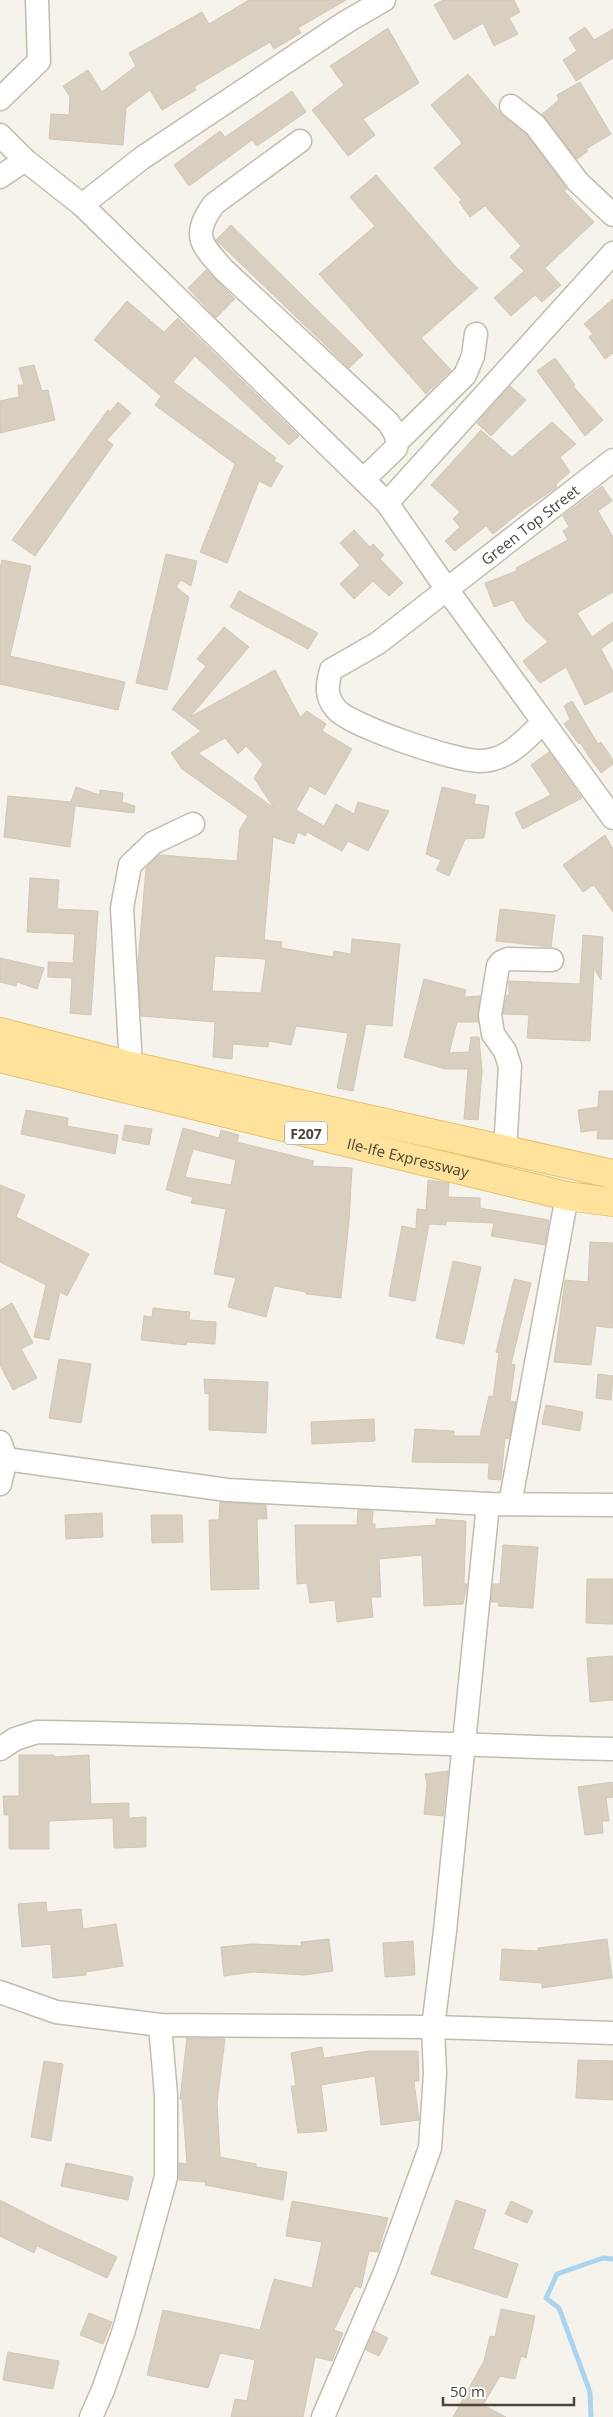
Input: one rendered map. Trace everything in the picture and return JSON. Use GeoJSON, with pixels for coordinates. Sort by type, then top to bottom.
{"type":"FeatureCollection","features":[{"type":"Feature","properties":{"kind":"main road","name":"Ile-Ife Expressway"},"geometry":{"type":"LineString","coordinates":[[0,1032],[131,1066],[613,1174]]}},
{"type":"Feature","properties":{"kind":"main road","name":"Ile-Ife Expressway"},"geometry":{"type":"LineString","coordinates":[[0,1058],[567,1196],[613,1202]]}},
{"type":"Feature","properties":{"kind":"street"},"geometry":{"type":"LineString","coordinates":[[0,99],[39,61],[37,0]]}},
{"type":"Feature","properties":{"kind":"street"},"geometry":{"type":"LineString","coordinates":[[82,205],[142,158],[346,22],[384,0]]}},
{"type":"Feature","properties":{"kind":"street"},"geometry":{"type":"LineString","coordinates":[[512,106],[535,125],[578,182],[613,215]]}},
{"type":"Feature","properties":{"kind":"street"},"geometry":{"type":"LineString","coordinates":[[0,135],[25,160],[82,205],[387,503],[446,588],[613,818]]}},
{"type":"Feature","properties":{"kind":"street"},"geometry":{"type":"LineString","coordinates":[[300,141],[214,204],[206,216],[200,237],[204,247],[224,270],[388,422],[398,441]]}},
{"type":"Feature","properties":{"kind":"street"},"geometry":{"type":"LineString","coordinates":[[0,176],[25,160]]}},
{"type":"Feature","properties":{"kind":"street"},"geometry":{"type":"LineString","coordinates":[[387,503],[613,253]]}},
{"type":"Feature","properties":{"kind":"street"},"geometry":{"type":"LineString","coordinates":[[364,479],[396,448],[398,441],[465,375],[473,356],[476,334]]}},
{"type":"Feature","properties":{"kind":"street","name":"Green Top Street"},"geometry":{"type":"LineString","coordinates":[[543,722],[512,752],[480,761],[436,752],[356,724],[336,710],[326,689],[331,670],[378,643],[446,588],[613,460]]}},
{"type":"Feature","properties":{"kind":"street"},"geometry":{"type":"LineString","coordinates":[[131,1066],[122,908],[130,865],[153,844],[193,824]]}},
{"type":"Feature","properties":{"kind":"street"},"geometry":{"type":"LineString","coordinates":[[506,1151],[510,1066],[505,1051],[493,1034],[490,1015],[498,966],[501,962],[508,960],[552,960]]}},
{"type":"Feature","properties":{"kind":"street"},"geometry":{"type":"LineString","coordinates":[[510,1504],[567,1196]]}},
{"type":"Feature","properties":{"kind":"street"},"geometry":{"type":"LineString","coordinates":[[0,1484],[3,1451],[227,1490],[488,1504],[613,1505]]}},
{"type":"Feature","properties":{"kind":"street"},"geometry":{"type":"LineString","coordinates":[[323,2417],[385,2272],[430,2148],[435,2074],[433,2027],[488,1504]]}},
{"type":"Feature","properties":{"kind":"street"},"geometry":{"type":"LineString","coordinates":[[0,1748],[15,1739],[38,1732],[219,1734],[464,1745],[613,1748]]}},
{"type":"Feature","properties":{"kind":"street"},"geometry":{"type":"LineString","coordinates":[[0,1992],[56,2012],[160,2025],[433,2027],[613,2032]]}},
{"type":"Feature","properties":{"kind":"street"},"geometry":{"type":"LineString","coordinates":[[91,2417],[103,2390],[124,2330],[166,2177],[166,2095],[160,2025]]}},
{"type":"Feature","properties":{"kind":"building"},"geometry":{"type":"Polygon","coordinates":[[[249,0],[346,0],[298,28],[301,33],[274,49],[270,42],[194,87],[196,90],[162,110],[150,90],[126,108],[123,145],[49,139],[51,114],[69,115],[70,97],[63,86],[88,70],[102,92],[136,66],[129,53],[202,12],[209,24],[249,0]]]}},
{"type":"Feature","properties":{"kind":"building"},"geometry":{"type":"Polygon","coordinates":[[[443,0],[514,0],[520,12],[509,18],[518,34],[494,46],[483,23],[454,40],[434,5],[443,0]]]}},
{"type":"Feature","properties":{"kind":"building"},"geometry":{"type":"Polygon","coordinates":[[[585,27],[594,40],[613,29],[613,58],[576,81],[563,60],[577,51],[569,38],[585,27]]]}},
{"type":"Feature","properties":{"kind":"building"},"geometry":{"type":"Polygon","coordinates":[[[388,28],[419,83],[363,119],[375,135],[348,156],[312,110],[344,85],[330,66],[388,28]]]}},
{"type":"Feature","properties":{"kind":"building"},"geometry":{"type":"Polygon","coordinates":[[[468,74],[503,116],[526,134],[567,189],[564,191],[594,222],[545,268],[561,285],[542,302],[535,295],[511,316],[494,298],[524,271],[510,257],[521,246],[485,206],[470,217],[459,202],[462,200],[434,168],[462,143],[431,105],[468,74]]]}},
{"type":"Feature","properties":{"kind":"building"},"geometry":{"type":"Polygon","coordinates":[[[580,82],[611,134],[586,149],[588,151],[577,159],[542,114],[559,100],[557,95],[580,82]]]}},
{"type":"Feature","properties":{"kind":"building"},"geometry":{"type":"Polygon","coordinates":[[[292,91],[306,112],[257,146],[252,140],[189,186],[174,165],[220,131],[225,137],[292,91]]]}},
{"type":"Feature","properties":{"kind":"building"},"geometry":{"type":"Polygon","coordinates":[[[376,175],[455,266],[478,288],[421,338],[451,370],[426,394],[319,274],[375,226],[350,197],[376,175]]]}},
{"type":"Feature","properties":{"kind":"building"},"geometry":{"type":"Polygon","coordinates":[[[231,225],[363,355],[349,368],[216,240],[231,225]]]}},
{"type":"Feature","properties":{"kind":"building"},"geometry":{"type":"Polygon","coordinates":[[[206,270],[235,299],[216,318],[188,288],[206,270]]]}},
{"type":"Feature","properties":{"kind":"building"},"geometry":{"type":"Polygon","coordinates":[[[613,299],[613,353],[605,359],[589,337],[593,334],[584,324],[613,299]]]}},
{"type":"Feature","properties":{"kind":"building"},"geometry":{"type":"Polygon","coordinates":[[[127,301],[164,332],[178,318],[299,436],[289,445],[195,356],[173,382],[276,458],[274,461],[283,466],[271,487],[259,481],[227,563],[200,552],[235,464],[155,405],[161,396],[94,340],[127,301]]]}},
{"type":"Feature","properties":{"kind":"building"},"geometry":{"type":"Polygon","coordinates":[[[555,358],[575,385],[573,386],[603,420],[585,436],[537,371],[555,358]]]}},
{"type":"Feature","properties":{"kind":"building"},"geometry":{"type":"Polygon","coordinates":[[[34,365],[42,391],[48,390],[55,420],[0,433],[0,401],[19,397],[18,385],[24,385],[19,368],[34,365]]]}},
{"type":"Feature","properties":{"kind":"building"},"geometry":{"type":"Polygon","coordinates":[[[510,386],[526,400],[491,436],[477,423],[510,386]]]}},
{"type":"Feature","properties":{"kind":"building"},"geometry":{"type":"Polygon","coordinates":[[[118,402],[131,413],[107,440],[113,445],[35,556],[12,540],[108,410],[110,412],[118,402]]]}},
{"type":"Feature","properties":{"kind":"building"},"geometry":{"type":"Polygon","coordinates":[[[552,422],[576,444],[560,457],[570,472],[556,484],[557,487],[523,510],[493,534],[486,526],[455,551],[445,541],[460,527],[453,519],[460,512],[431,485],[481,430],[512,457],[552,422]]]}},
{"type":"Feature","properties":{"kind":"building"},"geometry":{"type":"Polygon","coordinates":[[[602,486],[612,501],[598,511],[613,537],[613,592],[577,613],[592,637],[613,622],[613,640],[601,649],[613,672],[613,691],[585,705],[566,667],[540,683],[523,661],[548,642],[526,621],[513,600],[494,607],[485,583],[517,571],[516,568],[568,540],[563,531],[569,527],[563,516],[602,486]]]}},
{"type":"Feature","properties":{"kind":"building"},"geometry":{"type":"Polygon","coordinates":[[[354,530],[370,547],[373,544],[384,555],[380,559],[403,583],[389,596],[373,581],[354,599],[340,584],[360,565],[340,543],[354,530]]]}},
{"type":"Feature","properties":{"kind":"building"},"geometry":{"type":"Polygon","coordinates":[[[166,554],[197,561],[191,586],[181,580],[176,587],[189,597],[167,690],[136,683],[166,554]]]}},
{"type":"Feature","properties":{"kind":"building"},"geometry":{"type":"Polygon","coordinates":[[[2,560],[31,566],[10,656],[125,682],[118,710],[0,684],[0,569],[2,560]]]}},
{"type":"Feature","properties":{"kind":"building"},"geometry":{"type":"Polygon","coordinates":[[[239,591],[318,633],[308,649],[230,607],[239,591]]]}},
{"type":"Feature","properties":{"kind":"building"},"geometry":{"type":"Polygon","coordinates":[[[224,627],[249,647],[190,717],[275,670],[300,717],[307,711],[326,724],[322,731],[352,749],[325,795],[310,786],[296,810],[324,826],[336,804],[354,814],[358,802],[389,811],[368,851],[348,841],[342,851],[307,832],[305,836],[298,832],[294,844],[273,837],[264,940],[282,942],[281,948],[333,957],[334,951],[351,954],[352,939],[400,944],[392,1026],[366,1024],[353,1091],[337,1088],[348,1033],[296,1026],[291,1045],[269,1041],[268,1047],[233,1044],[232,1059],[213,1057],[215,1022],[141,1016],[138,963],[146,868],[159,855],[237,861],[240,829],[248,816],[182,769],[171,753],[201,731],[172,709],[206,666],[197,659],[224,627]],[[225,738],[198,753],[274,808],[254,778],[263,764],[246,746],[238,754],[225,738]],[[215,956],[212,991],[261,993],[266,959],[215,956]]]}},
{"type":"Feature","properties":{"kind":"building"},"geometry":{"type":"Polygon","coordinates":[[[572,701],[598,744],[601,742],[613,760],[613,764],[601,773],[580,742],[579,744],[564,724],[570,719],[564,706],[572,701]]]}},
{"type":"Feature","properties":{"kind":"building"},"geometry":{"type":"Polygon","coordinates":[[[549,752],[582,798],[523,829],[515,813],[551,795],[531,765],[549,752]]]}},
{"type":"Feature","properties":{"kind":"building"},"geometry":{"type":"Polygon","coordinates":[[[76,787],[100,795],[100,790],[123,793],[122,802],[135,806],[134,813],[75,806],[70,847],[4,837],[8,796],[71,802],[76,787]]]}},
{"type":"Feature","properties":{"kind":"building"},"geometry":{"type":"Polygon","coordinates":[[[442,787],[476,795],[474,804],[489,806],[484,838],[465,839],[449,876],[436,870],[441,860],[426,854],[442,787]]]}},
{"type":"Feature","properties":{"kind":"building"},"geometry":{"type":"Polygon","coordinates":[[[605,835],[613,849],[613,912],[594,885],[583,892],[563,865],[605,835]]]}},
{"type":"Feature","properties":{"kind":"building"},"geometry":{"type":"Polygon","coordinates":[[[30,878],[59,880],[57,909],[98,911],[91,1015],[70,1013],[72,978],[48,977],[48,962],[73,963],[75,934],[27,932],[30,878]]]}},
{"type":"Feature","properties":{"kind":"building"},"geometry":{"type":"Polygon","coordinates":[[[500,909],[555,915],[551,947],[496,941],[500,909]]]}},
{"type":"Feature","properties":{"kind":"building"},"geometry":{"type":"Polygon","coordinates":[[[583,935],[603,937],[601,980],[594,968],[590,1041],[527,1038],[529,1015],[503,1014],[507,995],[509,995],[509,981],[580,984],[583,935]]]}},
{"type":"Feature","properties":{"kind":"building"},"geometry":{"type":"Polygon","coordinates":[[[0,958],[44,968],[37,989],[17,982],[16,986],[0,982],[0,958]]]}},
{"type":"Feature","properties":{"kind":"building"},"geometry":{"type":"Polygon","coordinates":[[[424,979],[466,990],[464,997],[480,996],[478,1022],[457,1022],[449,1053],[469,1052],[471,1037],[479,1037],[482,1071],[478,1120],[464,1119],[468,1069],[445,1069],[404,1057],[424,979]]]}},
{"type":"Feature","properties":{"kind":"building"},"geometry":{"type":"Polygon","coordinates":[[[599,1091],[613,1091],[613,1139],[597,1139],[598,1130],[581,1132],[578,1110],[598,1107],[599,1091]]]}},
{"type":"Feature","properties":{"kind":"building"},"geometry":{"type":"Polygon","coordinates":[[[26,1110],[68,1118],[67,1126],[118,1135],[115,1154],[21,1134],[26,1110]]]}},
{"type":"Feature","properties":{"kind":"building"},"geometry":{"type":"Polygon","coordinates":[[[125,1125],[152,1129],[149,1145],[122,1140],[125,1125]]]}},
{"type":"Feature","properties":{"kind":"building"},"geometry":{"type":"Polygon","coordinates":[[[183,1128],[219,1138],[221,1130],[239,1135],[237,1142],[314,1161],[312,1166],[352,1168],[341,1298],[306,1294],[306,1292],[274,1286],[266,1317],[228,1307],[236,1278],[214,1274],[226,1209],[191,1203],[193,1197],[166,1190],[183,1128]],[[193,1149],[185,1177],[231,1185],[236,1160],[193,1149]]]}},
{"type":"Feature","properties":{"kind":"building"},"geometry":{"type":"Polygon","coordinates":[[[428,1180],[449,1183],[448,1197],[480,1198],[480,1208],[549,1220],[545,1245],[491,1236],[494,1223],[446,1221],[446,1225],[429,1224],[415,1301],[389,1296],[402,1226],[416,1229],[417,1209],[426,1210],[428,1180]]]}},
{"type":"Feature","properties":{"kind":"building"},"geometry":{"type":"Polygon","coordinates":[[[0,1185],[25,1195],[16,1217],[89,1254],[67,1296],[60,1292],[49,1340],[34,1337],[46,1285],[0,1262],[0,1185]]]}},
{"type":"Feature","properties":{"kind":"building"},"geometry":{"type":"Polygon","coordinates":[[[590,1242],[613,1243],[613,1328],[596,1326],[591,1365],[554,1362],[565,1280],[588,1282],[590,1242]]]}},
{"type":"Feature","properties":{"kind":"building"},"geometry":{"type":"Polygon","coordinates":[[[453,1261],[481,1267],[464,1344],[436,1338],[453,1261]]]}},
{"type":"Feature","properties":{"kind":"building"},"geometry":{"type":"Polygon","coordinates":[[[514,1279],[531,1283],[511,1364],[515,1365],[510,1401],[516,1402],[509,1439],[505,1438],[501,1480],[488,1479],[489,1463],[412,1462],[415,1429],[454,1431],[454,1436],[480,1436],[489,1396],[493,1397],[499,1353],[496,1352],[514,1279]]]}},
{"type":"Feature","properties":{"kind":"building"},"geometry":{"type":"Polygon","coordinates":[[[12,1303],[33,1343],[21,1349],[37,1378],[13,1390],[0,1365],[0,1310],[12,1303]]]}},
{"type":"Feature","properties":{"kind":"building"},"geometry":{"type":"Polygon","coordinates":[[[153,1308],[190,1312],[189,1320],[216,1322],[215,1344],[187,1342],[186,1345],[141,1340],[144,1316],[152,1317],[153,1308]]]}},
{"type":"Feature","properties":{"kind":"building"},"geometry":{"type":"Polygon","coordinates":[[[59,1359],[91,1364],[81,1423],[49,1418],[59,1359]]]}},
{"type":"Feature","properties":{"kind":"building"},"geometry":{"type":"Polygon","coordinates":[[[598,1374],[613,1376],[611,1400],[596,1398],[598,1374]]]}},
{"type":"Feature","properties":{"kind":"building"},"geometry":{"type":"Polygon","coordinates":[[[204,1379],[268,1382],[266,1433],[209,1430],[209,1393],[205,1394],[204,1379]]]}},
{"type":"Feature","properties":{"kind":"building"},"geometry":{"type":"Polygon","coordinates":[[[546,1405],[583,1412],[580,1431],[542,1424],[546,1405]]]}},
{"type":"Feature","properties":{"kind":"building"},"geometry":{"type":"Polygon","coordinates":[[[374,1419],[375,1441],[312,1444],[311,1422],[374,1419]]]}},
{"type":"Feature","properties":{"kind":"building"},"geometry":{"type":"Polygon","coordinates":[[[220,1502],[266,1505],[267,1519],[257,1519],[259,1589],[211,1590],[209,1520],[219,1520],[220,1502]]]}},
{"type":"Feature","properties":{"kind":"building"},"geometry":{"type":"Polygon","coordinates":[[[358,1510],[373,1511],[372,1524],[375,1524],[375,1529],[436,1525],[436,1519],[466,1521],[464,1584],[467,1584],[463,1604],[424,1606],[422,1555],[379,1559],[381,1597],[371,1597],[373,1617],[337,1622],[335,1600],[310,1603],[307,1583],[297,1584],[295,1525],[357,1525],[358,1510]]]}},
{"type":"Feature","properties":{"kind":"building"},"geometry":{"type":"Polygon","coordinates":[[[102,1513],[103,1537],[66,1539],[65,1515],[102,1513]]]}},
{"type":"Feature","properties":{"kind":"building"},"geometry":{"type":"Polygon","coordinates":[[[151,1515],[182,1515],[183,1542],[152,1543],[151,1515]]]}},
{"type":"Feature","properties":{"kind":"building"},"geometry":{"type":"Polygon","coordinates":[[[503,1545],[538,1547],[533,1608],[498,1606],[499,1602],[491,1602],[493,1584],[500,1584],[503,1545]]]}},
{"type":"Feature","properties":{"kind":"building"},"geometry":{"type":"Polygon","coordinates":[[[587,1579],[613,1579],[613,1624],[586,1623],[587,1579]]]}},
{"type":"Feature","properties":{"kind":"building"},"geometry":{"type":"Polygon","coordinates":[[[613,1656],[613,1700],[590,1702],[587,1658],[613,1656]]]}},
{"type":"Feature","properties":{"kind":"building"},"geometry":{"type":"Polygon","coordinates":[[[19,1755],[54,1755],[54,1757],[89,1755],[91,1804],[129,1803],[129,1818],[146,1817],[146,1847],[114,1848],[113,1818],[49,1821],[49,1849],[9,1849],[9,1815],[4,1815],[3,1796],[19,1796],[19,1755]]]}},
{"type":"Feature","properties":{"kind":"building"},"geometry":{"type":"Polygon","coordinates":[[[448,1771],[443,1816],[424,1814],[427,1784],[425,1774],[448,1771]]]}},
{"type":"Feature","properties":{"kind":"building"},"geometry":{"type":"Polygon","coordinates":[[[612,1782],[613,1797],[606,1798],[609,1821],[602,1821],[603,1833],[585,1835],[578,1787],[612,1782]]]}},
{"type":"Feature","properties":{"kind":"building"},"geometry":{"type":"Polygon","coordinates":[[[46,1902],[47,1912],[81,1909],[83,1929],[116,1924],[123,1966],[86,1972],[86,1975],[53,1978],[51,1944],[22,1947],[18,1904],[46,1902]]]}},
{"type":"Feature","properties":{"kind":"building"},"geometry":{"type":"Polygon","coordinates":[[[329,1939],[333,1971],[305,1975],[253,1972],[224,1976],[221,1947],[252,1944],[302,1946],[301,1942],[329,1939]]]}},
{"type":"Feature","properties":{"kind":"building"},"geometry":{"type":"Polygon","coordinates":[[[607,1939],[612,1978],[542,1988],[542,1983],[500,1980],[502,1949],[538,1951],[538,1948],[607,1939]]]}},
{"type":"Feature","properties":{"kind":"building"},"geometry":{"type":"Polygon","coordinates":[[[413,1941],[415,1975],[385,1977],[383,1943],[413,1941]]]}},
{"type":"Feature","properties":{"kind":"building"},"geometry":{"type":"Polygon","coordinates":[[[187,2038],[225,2039],[217,2102],[220,2157],[256,2164],[256,2167],[287,2172],[283,2200],[205,2185],[206,2182],[179,2180],[179,2163],[187,2164],[182,2099],[180,2099],[187,2038]]]}},
{"type":"Feature","properties":{"kind":"building"},"geometry":{"type":"Polygon","coordinates":[[[322,2047],[324,2058],[370,2051],[418,2051],[419,2081],[414,2081],[419,2120],[381,2125],[375,2076],[321,2085],[327,2131],[298,2133],[291,2086],[296,2086],[291,2053],[322,2047]]]}},
{"type":"Feature","properties":{"kind":"building"},"geometry":{"type":"Polygon","coordinates":[[[578,2060],[613,2061],[613,2100],[576,2098],[578,2060]]]}},
{"type":"Feature","properties":{"kind":"building"},"geometry":{"type":"Polygon","coordinates":[[[44,2061],[63,2064],[51,2141],[31,2137],[44,2061]]]}},
{"type":"Feature","properties":{"kind":"building"},"geometry":{"type":"Polygon","coordinates":[[[66,2163],[133,2177],[128,2200],[61,2186],[66,2163]]]}},
{"type":"Feature","properties":{"kind":"building"},"geometry":{"type":"Polygon","coordinates":[[[0,2200],[117,2257],[107,2278],[37,2246],[34,2253],[0,2236],[0,2200]]]}},
{"type":"Feature","properties":{"kind":"building"},"geometry":{"type":"Polygon","coordinates":[[[456,2200],[486,2210],[473,2249],[518,2264],[507,2298],[431,2274],[456,2200]]]}},
{"type":"Feature","properties":{"kind":"building"},"geometry":{"type":"Polygon","coordinates":[[[292,2201],[388,2218],[378,2252],[369,2251],[361,2288],[355,2286],[334,2330],[343,2333],[332,2361],[315,2357],[303,2417],[231,2417],[235,2399],[247,2401],[255,2360],[220,2353],[208,2388],[147,2375],[163,2310],[260,2330],[274,2279],[312,2288],[322,2242],[286,2236],[292,2201]]]}},
{"type":"Feature","properties":{"kind":"building"},"geometry":{"type":"Polygon","coordinates":[[[511,2201],[533,2211],[527,2223],[505,2214],[511,2201]]]}},
{"type":"Feature","properties":{"kind":"building"},"geometry":{"type":"Polygon","coordinates":[[[501,2309],[535,2316],[526,2358],[521,2356],[515,2379],[500,2376],[483,2405],[506,2417],[453,2417],[484,2361],[490,2336],[495,2337],[501,2309]]]}},
{"type":"Feature","properties":{"kind":"building"},"geometry":{"type":"Polygon","coordinates":[[[89,2313],[112,2322],[103,2344],[80,2335],[89,2313]]]}},
{"type":"Feature","properties":{"kind":"building"},"geometry":{"type":"Polygon","coordinates":[[[374,2331],[388,2338],[379,2356],[366,2350],[374,2331]]]}},
{"type":"Feature","properties":{"kind":"building"},"geometry":{"type":"Polygon","coordinates":[[[8,2352],[59,2361],[53,2389],[3,2380],[8,2352]]]}},
{"type":"Feature","properties":{"kind":"waterway"},"geometry":{"type":"LineString","coordinates":[[591,2417],[590,2392],[559,2308],[546,2298],[557,2274],[603,2258],[613,2259]]}}]}
